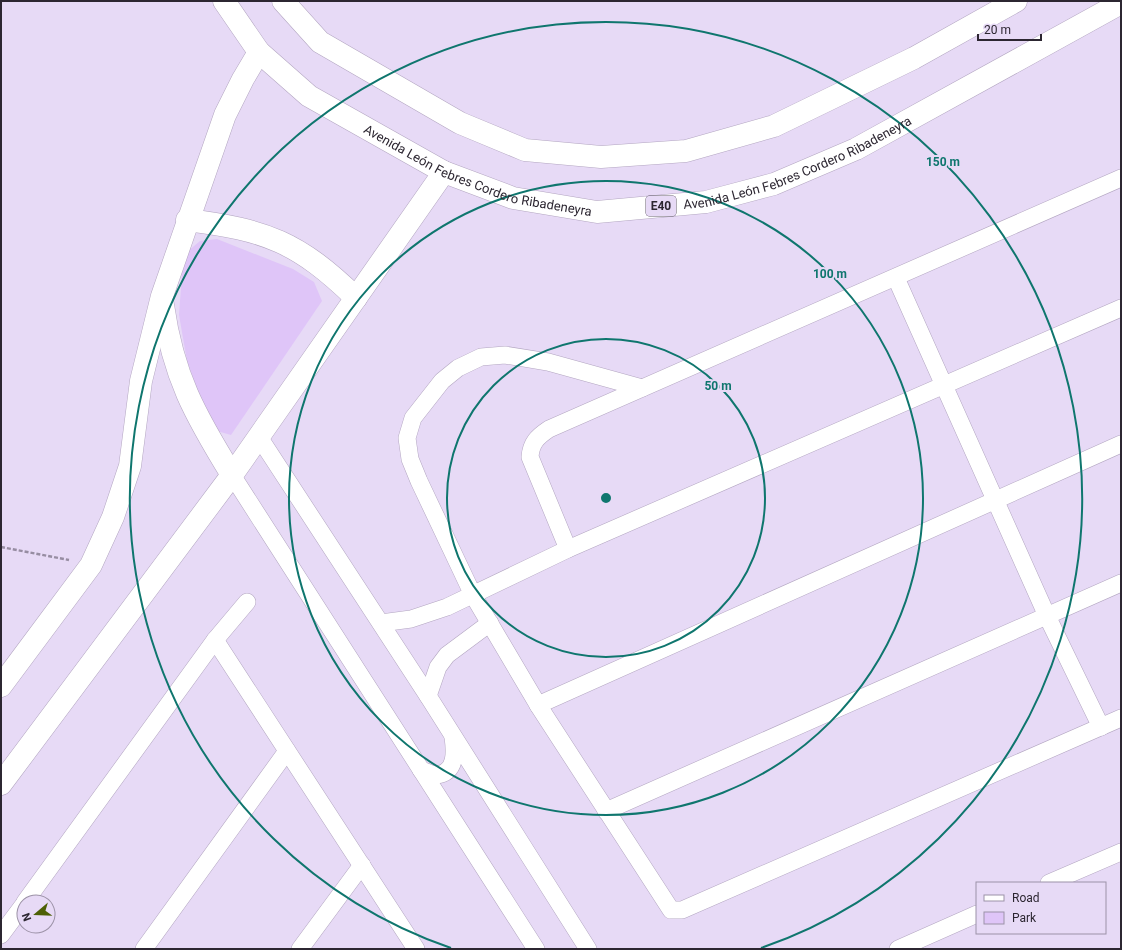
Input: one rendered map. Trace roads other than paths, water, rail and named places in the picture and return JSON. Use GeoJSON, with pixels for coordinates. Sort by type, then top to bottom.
{"type":"FeatureCollection","features":[{"type":"Feature","properties":{"kind":"main road","name":"Avenida León Febres Cordero Ribadeneyra"},"geometry":{"type":"LineString","coordinates":[[224,1],[259,52],[309,96],[444,172],[513,198],[597,212],[706,202],[774,184],[856,149],[1121,3]]}},
{"type":"Feature","properties":{"kind":"main road"},"geometry":{"type":"LineString","coordinates":[[283,1],[320,42],[460,123],[525,150],[601,157],[686,151],[774,126],[914,58],[1016,1]]}},
{"type":"Feature","properties":{"kind":"main road"},"geometry":{"type":"LineString","coordinates":[[1,686],[91,565],[113,517],[130,466],[141,381],[162,296],[187,220],[225,115],[243,79],[259,52]]}},
{"type":"Feature","properties":{"kind":"main road"},"geometry":{"type":"LineString","coordinates":[[1,784],[232,475],[444,172]]}},
{"type":"Feature","properties":{"kind":"main road"},"geometry":{"type":"LineString","coordinates":[[187,220],[245,229],[277,239],[314,260],[356,298]]}},
{"type":"Feature","properties":{"kind":"main road"},"geometry":{"type":"LineString","coordinates":[[162,296],[173,356],[184,391],[198,421],[232,475]]}},
{"type":"Feature","properties":{"kind":"street"},"geometry":{"type":"LineString","coordinates":[[568,550],[533,468],[530,457],[531,446],[538,436],[549,429],[1121,178]]}},
{"type":"Feature","properties":{"kind":"street"},"geometry":{"type":"LineString","coordinates":[[896,278],[1047,616],[1100,727]]}},
{"type":"Feature","properties":{"kind":"street"},"geometry":{"type":"LineString","coordinates":[[381,623],[418,616],[447,607],[568,550],[944,387],[1121,308]]}},
{"type":"Feature","properties":{"kind":"street"},"geometry":{"type":"LineString","coordinates":[[642,388],[548,362],[505,354],[481,357],[458,368],[442,381],[413,418],[407,438],[410,459],[419,481],[474,595],[490,624],[538,705],[665,903],[671,910],[682,910],[1121,718]]}},
{"type":"Feature","properties":{"kind":"street"},"geometry":{"type":"LineString","coordinates":[[259,437],[453,734],[588,949]]}},
{"type":"Feature","properties":{"kind":"street"},"geometry":{"type":"LineString","coordinates":[[538,705],[1121,444]]}},
{"type":"Feature","properties":{"kind":"street"},"geometry":{"type":"LineString","coordinates":[[232,475],[536,949]]}},
{"type":"Feature","properties":{"kind":"street"},"geometry":{"type":"LineString","coordinates":[[606,811],[1121,583]]}},
{"type":"Feature","properties":{"kind":"street"},"geometry":{"type":"LineString","coordinates":[[32,894],[216,640],[247,602]]}},
{"type":"Feature","properties":{"kind":"street"},"geometry":{"type":"LineString","coordinates":[[428,696],[438,667],[447,655],[490,624]]}},
{"type":"Feature","properties":{"kind":"street"},"geometry":{"type":"LineString","coordinates":[[216,640],[416,949]]}},
{"type":"Feature","properties":{"kind":"street"},"geometry":{"type":"LineString","coordinates":[[421,770],[436,775],[446,771],[453,764],[456,752],[453,734]]}},
{"type":"Feature","properties":{"kind":"street"},"geometry":{"type":"LineString","coordinates":[[144,949],[287,751]]}},
{"type":"Feature","properties":{"kind":"street"},"geometry":{"type":"LineString","coordinates":[[1051,882],[1121,852]]}},
{"type":"Feature","properties":{"kind":"street"},"geometry":{"type":"LineString","coordinates":[[300,949],[362,865]]}},
{"type":"Feature","properties":{"kind":"street"},"geometry":{"type":"LineString","coordinates":[[898,949],[976,914]]}},
{"type":"Feature","properties":{"kind":"street"},"geometry":{"type":"LineString","coordinates":[[1,935],[16,915]]}}]}
